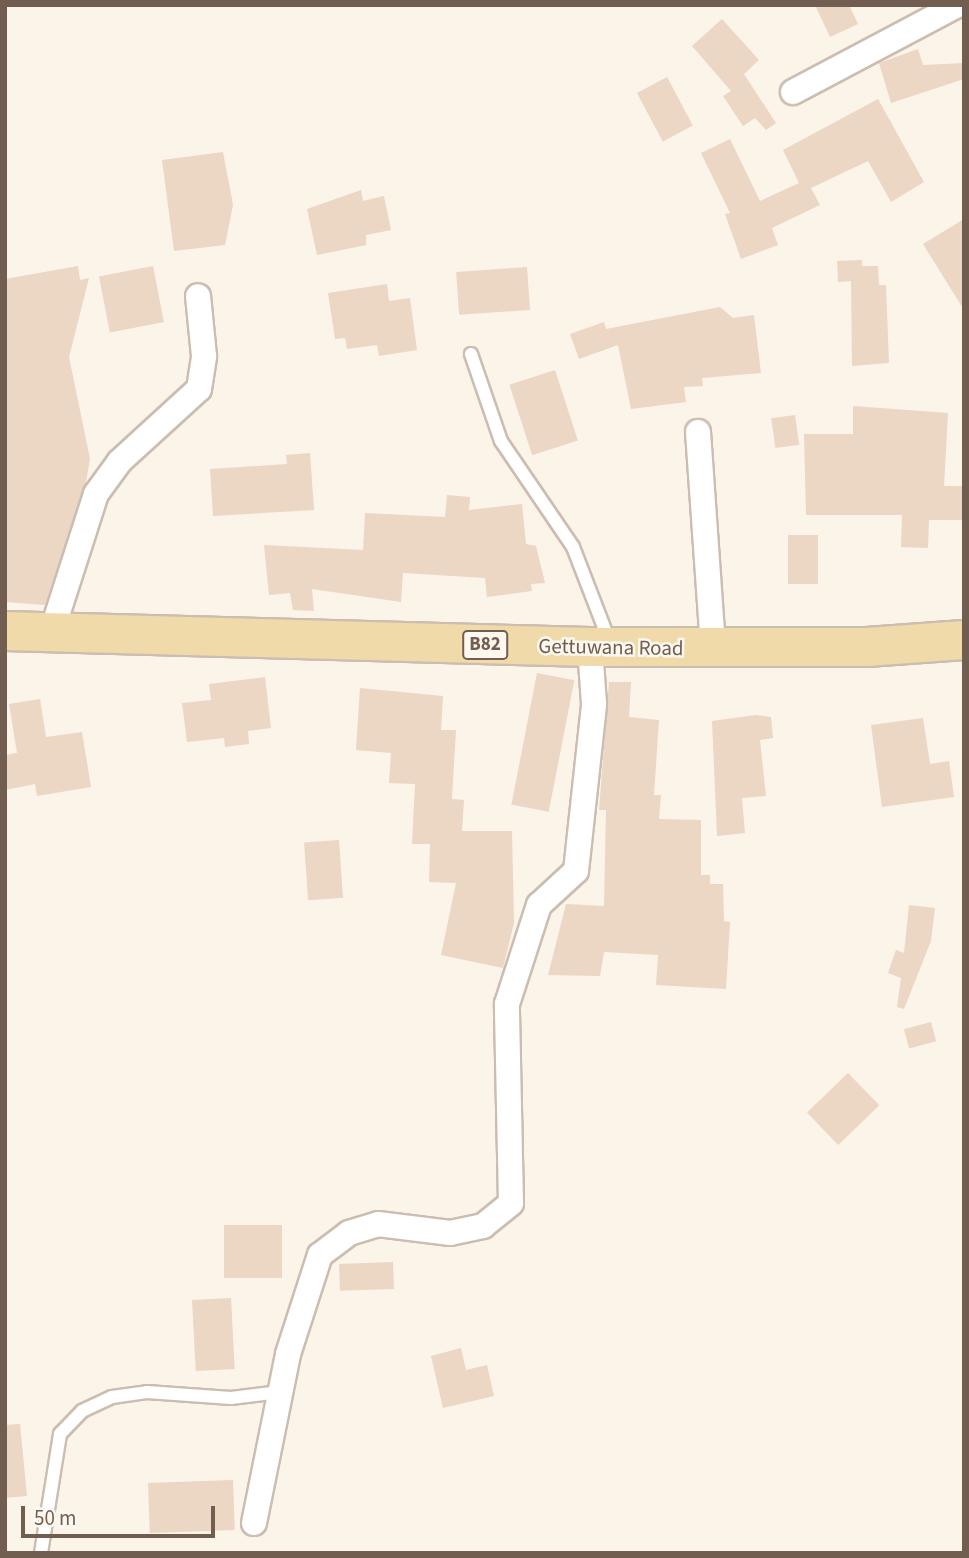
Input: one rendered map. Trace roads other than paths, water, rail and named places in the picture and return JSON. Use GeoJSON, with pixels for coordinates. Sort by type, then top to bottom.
{"type":"FeatureCollection","features":[{"type":"Feature","properties":{"kind":"main road","name":"Gettuwana Road"},"geometry":{"type":"LineString","coordinates":[[5,631],[600,647],[712,648],[964,640]]}},
{"type":"Feature","properties":{"kind":"street"},"geometry":{"type":"LineString","coordinates":[[793,92],[957,5]]}},
{"type":"Feature","properties":{"kind":"street"},"geometry":{"type":"LineString","coordinates":[[52,631],[96,494],[120,462],[198,389],[204,356],[198,296]]}},
{"type":"Feature","properties":{"kind":"street"},"geometry":{"type":"LineString","coordinates":[[698,432],[712,648]]}},
{"type":"Feature","properties":{"kind":"street"},"geometry":{"type":"LineString","coordinates":[[254,1523],[280,1392],[320,1255],[348,1233],[378,1224],[450,1233],[482,1226],[511,1203],[507,1004],[539,905],[576,871],[600,647]]}},
{"type":"Feature","properties":{"kind":"lane"},"geometry":{"type":"LineString","coordinates":[[471,354],[501,441],[573,547],[602,608],[600,647]]}},
{"type":"Feature","properties":{"kind":"lane"},"geometry":{"type":"LineString","coordinates":[[41,1553],[60,1434],[82,1411],[112,1396],[148,1392],[231,1398],[280,1392]]}}]}
